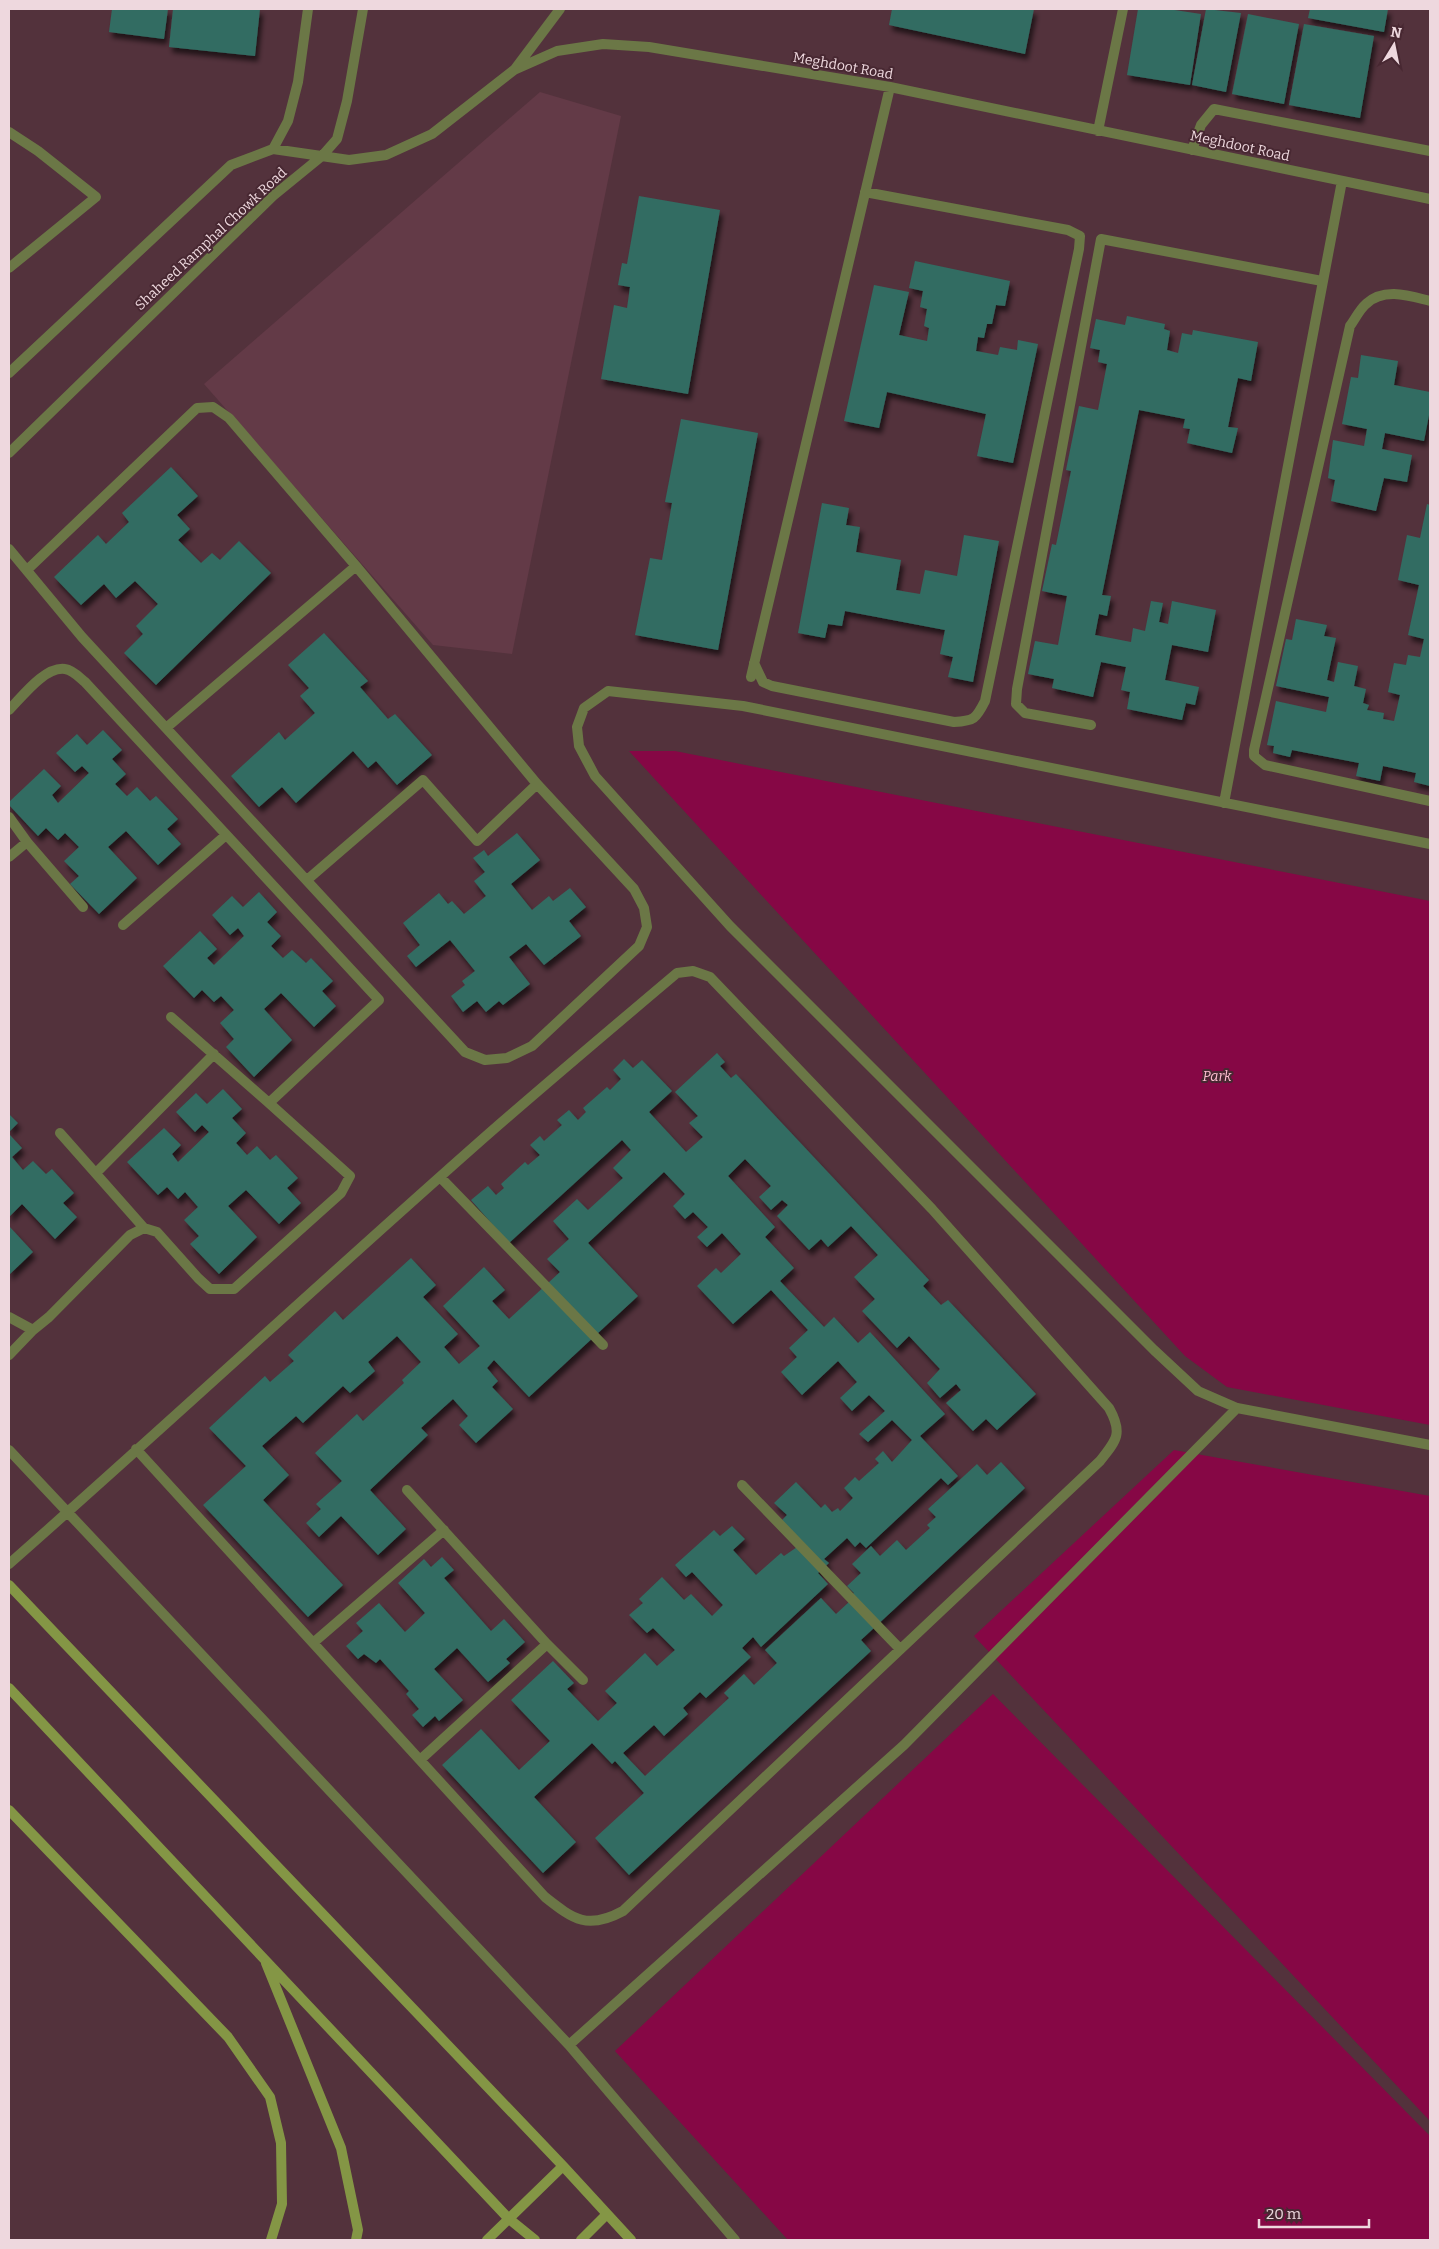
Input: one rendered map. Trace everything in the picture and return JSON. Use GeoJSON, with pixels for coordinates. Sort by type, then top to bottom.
{"type":"FeatureCollection","features":[{"type":"Feature","properties":{"kind":"main road"},"geometry":{"type":"LineString","coordinates":[[9,1585],[563,2166],[631,2240]]}},
{"type":"Feature","properties":{"kind":"main road"},"geometry":{"type":"LineString","coordinates":[[9,1688],[509,2219],[535,2240]]}},
{"type":"Feature","properties":{"kind":"main road"},"geometry":{"type":"LineString","coordinates":[[9,1810],[228,2037],[270,2097],[281,2143],[282,2195],[282,2204],[271,2240]]}},
{"type":"Feature","properties":{"kind":"main road"},"geometry":{"type":"LineString","coordinates":[[263,1956],[342,2148],[358,2230],[356,2240]]}},
{"type":"Feature","properties":{"kind":"main road"},"geometry":{"type":"LineString","coordinates":[[487,2240],[563,2166]]}},
{"type":"Feature","properties":{"kind":"main road"},"geometry":{"type":"LineString","coordinates":[[580,2240],[607,2214]]}},
{"type":"Feature","properties":{"kind":"street","name":"Shaheed Ramphal Chowk Road"},"geometry":{"type":"LineString","coordinates":[[9,373],[232,165],[273,150],[288,121],[298,82],[308,9]]}},
{"type":"Feature","properties":{"kind":"street","name":"Shaheed Ramphal Chowk Road"},"geometry":{"type":"LineString","coordinates":[[9,453],[274,196],[322,156],[337,139],[347,101],[363,9]]}},
{"type":"Feature","properties":{"kind":"street"},"geometry":{"type":"LineString","coordinates":[[514,70],[560,9]]}},
{"type":"Feature","properties":{"kind":"street"},"geometry":{"type":"LineString","coordinates":[[1098,131],[1123,9]]}},
{"type":"Feature","properties":{"kind":"street","name":"Meghdoot Road"},"geometry":{"type":"LineString","coordinates":[[273,150],[348,160],[386,155],[432,134],[514,70],[557,51],[603,44],[649,47],[890,87],[1430,200]]}},
{"type":"Feature","properties":{"kind":"street"},"geometry":{"type":"LineString","coordinates":[[751,677],[890,87]]}},
{"type":"Feature","properties":{"kind":"street"},"geometry":{"type":"LineString","coordinates":[[1192,150],[1201,125],[1214,109],[1430,151]]}},
{"type":"Feature","properties":{"kind":"street"},"geometry":{"type":"LineString","coordinates":[[9,132],[38,151],[96,197],[9,268]]}},
{"type":"Feature","properties":{"kind":"street"},"geometry":{"type":"LineString","coordinates":[[1224,803],[1342,181]]}},
{"type":"Feature","properties":{"kind":"street"},"geometry":{"type":"LineString","coordinates":[[754,663],[763,682],[772,686],[954,722],[967,722],[978,716],[985,701],[1079,249],[1080,236],[1068,230],[865,192]]}},
{"type":"Feature","properties":{"kind":"street"},"geometry":{"type":"LineString","coordinates":[[1091,725],[1025,712],[1016,704],[1017,689],[1102,239],[1322,281]]}},
{"type":"Feature","properties":{"kind":"street"},"geometry":{"type":"LineString","coordinates":[[1430,301],[1395,293],[1379,297],[1366,303],[1350,326],[1254,750],[1254,756],[1265,765],[1430,801]]}},
{"type":"Feature","properties":{"kind":"street"},"geometry":{"type":"LineString","coordinates":[[9,549],[82,637],[465,1052],[485,1060],[507,1058],[532,1046],[639,946],[647,928],[644,908],[634,889],[537,784],[356,566],[229,418],[213,408],[197,408],[27,570]]}},
{"type":"Feature","properties":{"kind":"street"},"geometry":{"type":"LineString","coordinates":[[166,728],[356,566]]}},
{"type":"Feature","properties":{"kind":"street"},"geometry":{"type":"LineString","coordinates":[[9,710],[45,673],[65,668],[75,673],[379,1000],[269,1103]]}},
{"type":"Feature","properties":{"kind":"street"},"geometry":{"type":"LineString","coordinates":[[1430,844],[734,705],[608,691],[584,708],[577,727],[579,746],[595,776],[730,926],[1154,1350],[1198,1391],[1237,1408],[1430,1445]]}},
{"type":"Feature","properties":{"kind":"street"},"geometry":{"type":"LineString","coordinates":[[306,880],[423,780],[477,841],[537,784]]}},
{"type":"Feature","properties":{"kind":"street"},"geometry":{"type":"LineString","coordinates":[[9,817],[27,842],[83,907]]}},
{"type":"Feature","properties":{"kind":"street"},"geometry":{"type":"LineString","coordinates":[[123,924],[226,835]]}},
{"type":"Feature","properties":{"kind":"street"},"geometry":{"type":"LineString","coordinates":[[9,858],[27,842]]}},
{"type":"Feature","properties":{"kind":"street"},"geometry":{"type":"LineString","coordinates":[[9,1564],[69,1512],[136,1449],[440,1177],[677,973],[693,971],[710,977],[932,1209],[1109,1408],[1117,1423],[1115,1442],[1100,1461],[623,1911],[606,1920],[585,1921],[570,1916],[545,1897],[136,1449]]}},
{"type":"Feature","properties":{"kind":"street"},"geometry":{"type":"LineString","coordinates":[[60,1133],[144,1228],[157,1232],[210,1289],[234,1289],[341,1193],[350,1176],[171,1016]]}},
{"type":"Feature","properties":{"kind":"street"},"geometry":{"type":"LineString","coordinates":[[96,1173],[214,1054]]}},
{"type":"Feature","properties":{"kind":"street"},"geometry":{"type":"LineString","coordinates":[[440,1177],[604,1345]]}},
{"type":"Feature","properties":{"kind":"street"},"geometry":{"type":"LineString","coordinates":[[9,1355],[130,1235],[144,1228]]}},
{"type":"Feature","properties":{"kind":"street"},"geometry":{"type":"LineString","coordinates":[[9,1317],[33,1330]]}},
{"type":"Feature","properties":{"kind":"street"},"geometry":{"type":"LineString","coordinates":[[569,2045],[904,1745],[1237,1408]]}},
{"type":"Feature","properties":{"kind":"street"},"geometry":{"type":"LineString","coordinates":[[9,1450],[569,2045],[735,2240]]}},
{"type":"Feature","properties":{"kind":"street"},"geometry":{"type":"LineString","coordinates":[[742,1484],[900,1650]]}},
{"type":"Feature","properties":{"kind":"street"},"geometry":{"type":"LineString","coordinates":[[407,1490],[547,1644],[583,1680]]}},
{"type":"Feature","properties":{"kind":"street"},"geometry":{"type":"LineString","coordinates":[[313,1643],[444,1530]]}},
{"type":"Feature","properties":{"kind":"street"},"geometry":{"type":"LineString","coordinates":[[420,1760],[547,1644]]}},
{"type":"Feature","properties":{"kind":"shaded area"},"geometry":{"type":"Polygon","coordinates":[[[540,92],[621,116],[512,654],[433,645],[204,384],[540,92]]]}},
{"type":"Feature","properties":{"kind":"green space","name":"Park"},"geometry":{"type":"Polygon","coordinates":[[[629,751],[675,751],[1430,901],[1430,1425],[1227,1387],[1185,1356],[629,751]]]}},
{"type":"Feature","properties":{"kind":"green space"},"geometry":{"type":"Polygon","coordinates":[[[1174,1450],[1430,1496],[1430,2121],[974,1636],[1174,1450]]]}},
{"type":"Feature","properties":{"kind":"green space"},"geometry":{"type":"Polygon","coordinates":[[[993,1694],[1430,2136],[1430,2240],[788,2240],[615,2051],[993,1694]]]}},
{"type":"Feature","properties":{"kind":"building"},"geometry":{"type":"Polygon","coordinates":[[[112,9],[168,9],[164,39],[109,32],[112,9]]]}},
{"type":"Feature","properties":{"kind":"building"},"geometry":{"type":"Polygon","coordinates":[[[173,9],[260,9],[255,56],[169,47],[173,9]]]}},
{"type":"Feature","properties":{"kind":"building"},"geometry":{"type":"Polygon","coordinates":[[[892,9],[1034,9],[1025,54],[889,25],[892,9]]]}},
{"type":"Feature","properties":{"kind":"building"},"geometry":{"type":"Polygon","coordinates":[[[1138,9],[1168,9],[1201,14],[1190,85],[1127,75],[1138,9]]]}},
{"type":"Feature","properties":{"kind":"building"},"geometry":{"type":"Polygon","coordinates":[[[1206,9],[1241,13],[1226,92],[1192,85],[1206,9]]]}},
{"type":"Feature","properties":{"kind":"building"},"geometry":{"type":"Polygon","coordinates":[[[1310,9],[1388,9],[1384,32],[1308,18],[1310,9]]]}},
{"type":"Feature","properties":{"kind":"building"},"geometry":{"type":"Polygon","coordinates":[[[1248,14],[1299,24],[1284,104],[1232,94],[1248,14]]]}},
{"type":"Feature","properties":{"kind":"building"},"geometry":{"type":"Polygon","coordinates":[[[1304,24],[1374,36],[1360,118],[1289,105],[1304,24]]]}},
{"type":"Feature","properties":{"kind":"building"},"geometry":{"type":"Polygon","coordinates":[[[639,196],[720,210],[688,394],[601,379],[614,305],[627,308],[630,287],[618,285],[622,263],[627,264],[639,196]]]}},
{"type":"Feature","properties":{"kind":"building"},"geometry":{"type":"Polygon","coordinates":[[[915,261],[1010,281],[1005,306],[996,305],[992,324],[987,324],[984,338],[978,337],[976,351],[998,355],[1000,347],[1017,350],[1018,340],[1038,344],[1013,463],[977,456],[986,414],[887,392],[879,428],[844,421],[874,285],[909,292],[899,335],[927,341],[929,328],[924,326],[927,309],[920,307],[923,291],[909,288],[915,261]]]}},
{"type":"Feature","properties":{"kind":"building"},"geometry":{"type":"Polygon","coordinates":[[[1127,316],[1165,324],[1164,329],[1170,331],[1167,350],[1178,353],[1182,333],[1192,335],[1193,330],[1258,342],[1251,381],[1238,378],[1228,427],[1238,428],[1232,453],[1187,443],[1190,429],[1183,428],[1185,419],[1139,410],[1102,595],[1111,596],[1107,616],[1099,614],[1095,635],[1131,642],[1133,628],[1145,631],[1151,601],[1163,603],[1159,622],[1168,624],[1172,601],[1216,610],[1208,652],[1172,645],[1165,680],[1199,687],[1195,705],[1186,703],[1182,720],[1127,709],[1130,692],[1121,690],[1126,667],[1101,662],[1093,697],[1052,688],[1054,679],[1028,674],[1035,641],[1058,645],[1067,596],[1042,591],[1052,544],[1056,545],[1071,471],[1066,470],[1079,406],[1098,410],[1107,364],[1098,362],[1100,350],[1090,348],[1096,319],[1125,325],[1127,316]]]}},
{"type":"Feature","properties":{"kind":"building"},"geometry":{"type":"Polygon","coordinates":[[[1361,355],[1398,361],[1394,385],[1430,392],[1430,410],[1424,441],[1385,433],[1382,449],[1412,455],[1407,482],[1384,478],[1376,511],[1331,501],[1335,480],[1328,478],[1333,440],[1364,446],[1367,429],[1342,424],[1351,377],[1358,378],[1361,355]]]}},
{"type":"Feature","properties":{"kind":"building"},"geometry":{"type":"Polygon","coordinates":[[[681,419],[758,433],[718,650],[635,635],[650,558],[662,560],[672,503],[665,502],[681,419]]]}},
{"type":"Feature","properties":{"kind":"building"},"geometry":{"type":"Polygon","coordinates":[[[171,467],[198,496],[177,515],[190,529],[178,540],[201,563],[212,553],[220,560],[239,541],[271,573],[156,685],[124,653],[143,634],[136,626],[158,604],[135,581],[116,598],[104,584],[81,605],[54,577],[98,535],[106,544],[129,522],[122,513],[171,467]]]}},
{"type":"Feature","properties":{"kind":"building"},"geometry":{"type":"Polygon","coordinates":[[[822,503],[849,508],[846,525],[860,527],[856,552],[901,560],[896,590],[920,594],[925,570],[957,576],[964,535],[999,541],[973,682],[948,677],[953,657],[940,654],[945,630],[845,611],[842,626],[828,624],[825,638],[798,633],[822,503]]]}},
{"type":"Feature","properties":{"kind":"building"},"geometry":{"type":"Polygon","coordinates":[[[1427,504],[1430,505],[1430,786],[1414,782],[1416,773],[1383,766],[1380,781],[1356,776],[1359,763],[1292,750],[1290,757],[1273,753],[1274,746],[1267,745],[1276,701],[1326,712],[1329,697],[1276,686],[1286,639],[1292,640],[1296,619],[1327,625],[1324,636],[1336,638],[1327,680],[1334,682],[1338,662],[1358,666],[1354,686],[1366,689],[1363,703],[1369,705],[1367,710],[1384,713],[1383,719],[1394,721],[1400,695],[1388,692],[1394,663],[1406,665],[1408,655],[1420,657],[1424,639],[1408,635],[1419,585],[1398,580],[1407,535],[1420,538],[1427,504]]]}},
{"type":"Feature","properties":{"kind":"building"},"geometry":{"type":"Polygon","coordinates":[[[324,633],[368,681],[360,687],[388,719],[395,714],[432,755],[397,785],[376,761],[368,768],[353,751],[296,803],[282,787],[259,807],[231,776],[279,732],[285,740],[315,713],[300,696],[309,688],[288,665],[324,633]]]}},
{"type":"Feature","properties":{"kind":"building"},"geometry":{"type":"Polygon","coordinates":[[[103,730],[122,750],[112,759],[126,774],[115,784],[127,796],[137,787],[150,801],[156,796],[178,819],[167,829],[181,844],[158,865],[126,831],[108,847],[137,878],[99,914],[70,884],[79,876],[64,861],[79,847],[65,833],[58,840],[46,828],[38,836],[9,805],[9,802],[44,769],[61,786],[52,795],[58,803],[89,773],[82,766],[75,772],[56,753],[77,734],[87,745],[103,730]]]}},
{"type":"Feature","properties":{"kind":"building"},"geometry":{"type":"Polygon","coordinates":[[[517,833],[540,860],[511,884],[532,910],[549,896],[553,901],[570,888],[586,907],[569,921],[581,936],[544,965],[526,944],[509,957],[530,984],[503,1005],[499,1001],[486,1012],[477,1001],[463,1012],[451,996],[465,985],[462,981],[475,971],[450,940],[416,967],[407,956],[420,945],[403,923],[439,893],[448,904],[452,901],[464,914],[486,896],[474,881],[485,872],[473,858],[484,850],[488,856],[517,833]]]}},
{"type":"Feature","properties":{"kind":"building"},"geometry":{"type":"Polygon","coordinates":[[[259,892],[277,912],[267,922],[281,936],[271,946],[283,958],[292,950],[306,963],[311,958],[333,981],[322,991],[336,1006],[314,1027],[281,993],[264,1009],[292,1040],[254,1077],[226,1047],[234,1039],[220,1023],[234,1010],[221,996],[214,1002],[202,990],[194,998],[163,966],[200,931],[217,949],[207,958],[214,965],[244,936],[238,928],[230,935],[212,915],[232,896],[243,907],[259,892]]]}},
{"type":"Feature","properties":{"kind":"building"},"geometry":{"type":"Polygon","coordinates":[[[717,1053],[725,1062],[720,1066],[731,1078],[736,1074],[929,1280],[923,1286],[941,1305],[948,1300],[1036,1394],[997,1430],[986,1419],[973,1431],[946,1403],[961,1390],[956,1384],[940,1398],[927,1383],[940,1369],[909,1336],[897,1348],[862,1311],[875,1299],[854,1277],[878,1255],[851,1226],[828,1247],[821,1239],[809,1250],[777,1216],[788,1205],[782,1200],[771,1210],[759,1197],[771,1186],[745,1159],[728,1176],[775,1227],[765,1237],[794,1268],[780,1281],[824,1327],[834,1317],[858,1343],[870,1332],[945,1414],[920,1436],[958,1476],[948,1485],[941,1478],[866,1548],[860,1542],[855,1547],[847,1538],[824,1559],[829,1563],[818,1573],[828,1584],[761,1647],[753,1637],[742,1648],[751,1657],[706,1698],[700,1692],[683,1708],[688,1714],[664,1736],[654,1725],[623,1753],[645,1776],[729,1698],[724,1693],[744,1674],[754,1685],[777,1663],[765,1650],[821,1598],[836,1614],[849,1602],[847,1600],[854,1593],[847,1586],[861,1573],[852,1564],[871,1546],[880,1556],[897,1540],[906,1550],[930,1528],[927,1525],[936,1517],[928,1509],[977,1464],[987,1475],[1001,1462],[1025,1488],[861,1640],[871,1651],[629,1875],[595,1838],[644,1793],[615,1761],[612,1764],[592,1743],[534,1797],[576,1842],[543,1873],[442,1765],[481,1729],[519,1770],[550,1741],[511,1700],[553,1661],[574,1683],[567,1689],[598,1721],[617,1703],[605,1691],[645,1653],[657,1666],[675,1650],[653,1628],[647,1633],[629,1615],[643,1603],[639,1599],[662,1577],[684,1600],[691,1594],[712,1616],[723,1605],[692,1572],[686,1577],[675,1565],[714,1530],[720,1536],[732,1526],[745,1539],[733,1550],[756,1575],[781,1553],[784,1556],[800,1545],[779,1523],[787,1515],[774,1503],[796,1482],[821,1508],[825,1504],[832,1512],[838,1508],[840,1511],[853,1498],[844,1488],[855,1477],[859,1481],[879,1463],[875,1459],[883,1451],[892,1462],[912,1440],[892,1420],[868,1442],[859,1434],[885,1411],[869,1395],[852,1411],[840,1398],[857,1382],[838,1361],[802,1395],[781,1372],[797,1357],[789,1348],[808,1330],[771,1290],[733,1324],[697,1286],[716,1268],[721,1273],[741,1254],[722,1233],[707,1247],[697,1237],[708,1227],[693,1212],[685,1219],[673,1206],[685,1194],[664,1172],[588,1243],[638,1296],[529,1397],[494,1360],[487,1368],[498,1381],[492,1387],[513,1409],[476,1443],[459,1425],[468,1416],[453,1399],[421,1428],[428,1435],[370,1490],[406,1529],[378,1555],[341,1516],[319,1537],[306,1523],[321,1509],[316,1504],[342,1481],[315,1453],[357,1414],[363,1421],[404,1383],[402,1380],[421,1362],[397,1336],[368,1362],[375,1371],[350,1393],[343,1386],[303,1423],[296,1416],[262,1446],[289,1475],[263,1500],[343,1585],[308,1617],[203,1505],[246,1466],[209,1428],[265,1376],[270,1382],[294,1361],[288,1355],[335,1311],[343,1320],[411,1258],[436,1285],[423,1297],[458,1334],[444,1347],[459,1364],[480,1346],[443,1306],[484,1267],[505,1290],[492,1301],[509,1319],[560,1272],[547,1259],[569,1239],[553,1221],[577,1199],[588,1210],[623,1178],[613,1168],[631,1150],[622,1140],[509,1243],[471,1200],[488,1186],[496,1195],[504,1188],[501,1184],[525,1162],[528,1165],[540,1155],[530,1145],[540,1136],[544,1141],[562,1125],[557,1120],[569,1110],[578,1120],[586,1112],[583,1108],[607,1087],[610,1090],[621,1079],[613,1070],[624,1059],[633,1068],[642,1060],[672,1091],[649,1112],[686,1152],[703,1137],[689,1123],[698,1116],[675,1092],[717,1053]]]}},
{"type":"Feature","properties":{"kind":"building"},"geometry":{"type":"Polygon","coordinates":[[[223,1089],[242,1109],[232,1118],[246,1133],[236,1143],[247,1155],[257,1146],[270,1160],[276,1155],[298,1178],[287,1188],[301,1203],[279,1224],[246,1190],[228,1206],[257,1237],[219,1274],[190,1244],[199,1236],[184,1220],[198,1207],[185,1192],[178,1199],[167,1187],[158,1195],[127,1162],[164,1128],[181,1145],[172,1154],[178,1162],[209,1132],[202,1125],[195,1132],[176,1112],[196,1093],[207,1104],[223,1089]]]}},
{"type":"Feature","properties":{"kind":"building"},"geometry":{"type":"Polygon","coordinates":[[[9,1114],[18,1123],[9,1132],[9,1114]]]}},
{"type":"Feature","properties":{"kind":"building"},"geometry":{"type":"Polygon","coordinates":[[[9,1134],[22,1148],[12,1157],[23,1170],[33,1161],[46,1174],[52,1169],[74,1193],[63,1203],[77,1217],[55,1239],[22,1204],[9,1217],[9,1134]]]}},
{"type":"Feature","properties":{"kind":"building"},"geometry":{"type":"Polygon","coordinates":[[[9,1226],[33,1252],[9,1275],[9,1226]]]}},
{"type":"Feature","properties":{"kind":"building"},"geometry":{"type":"Polygon","coordinates":[[[442,1557],[454,1570],[444,1578],[491,1631],[504,1619],[525,1642],[506,1659],[510,1663],[488,1682],[457,1648],[434,1669],[463,1700],[439,1721],[435,1716],[423,1727],[412,1715],[419,1709],[406,1694],[409,1691],[380,1659],[376,1663],[364,1654],[358,1659],[346,1646],[363,1631],[356,1623],[379,1603],[405,1632],[425,1613],[398,1583],[424,1559],[431,1567],[442,1557]]]}}]}
